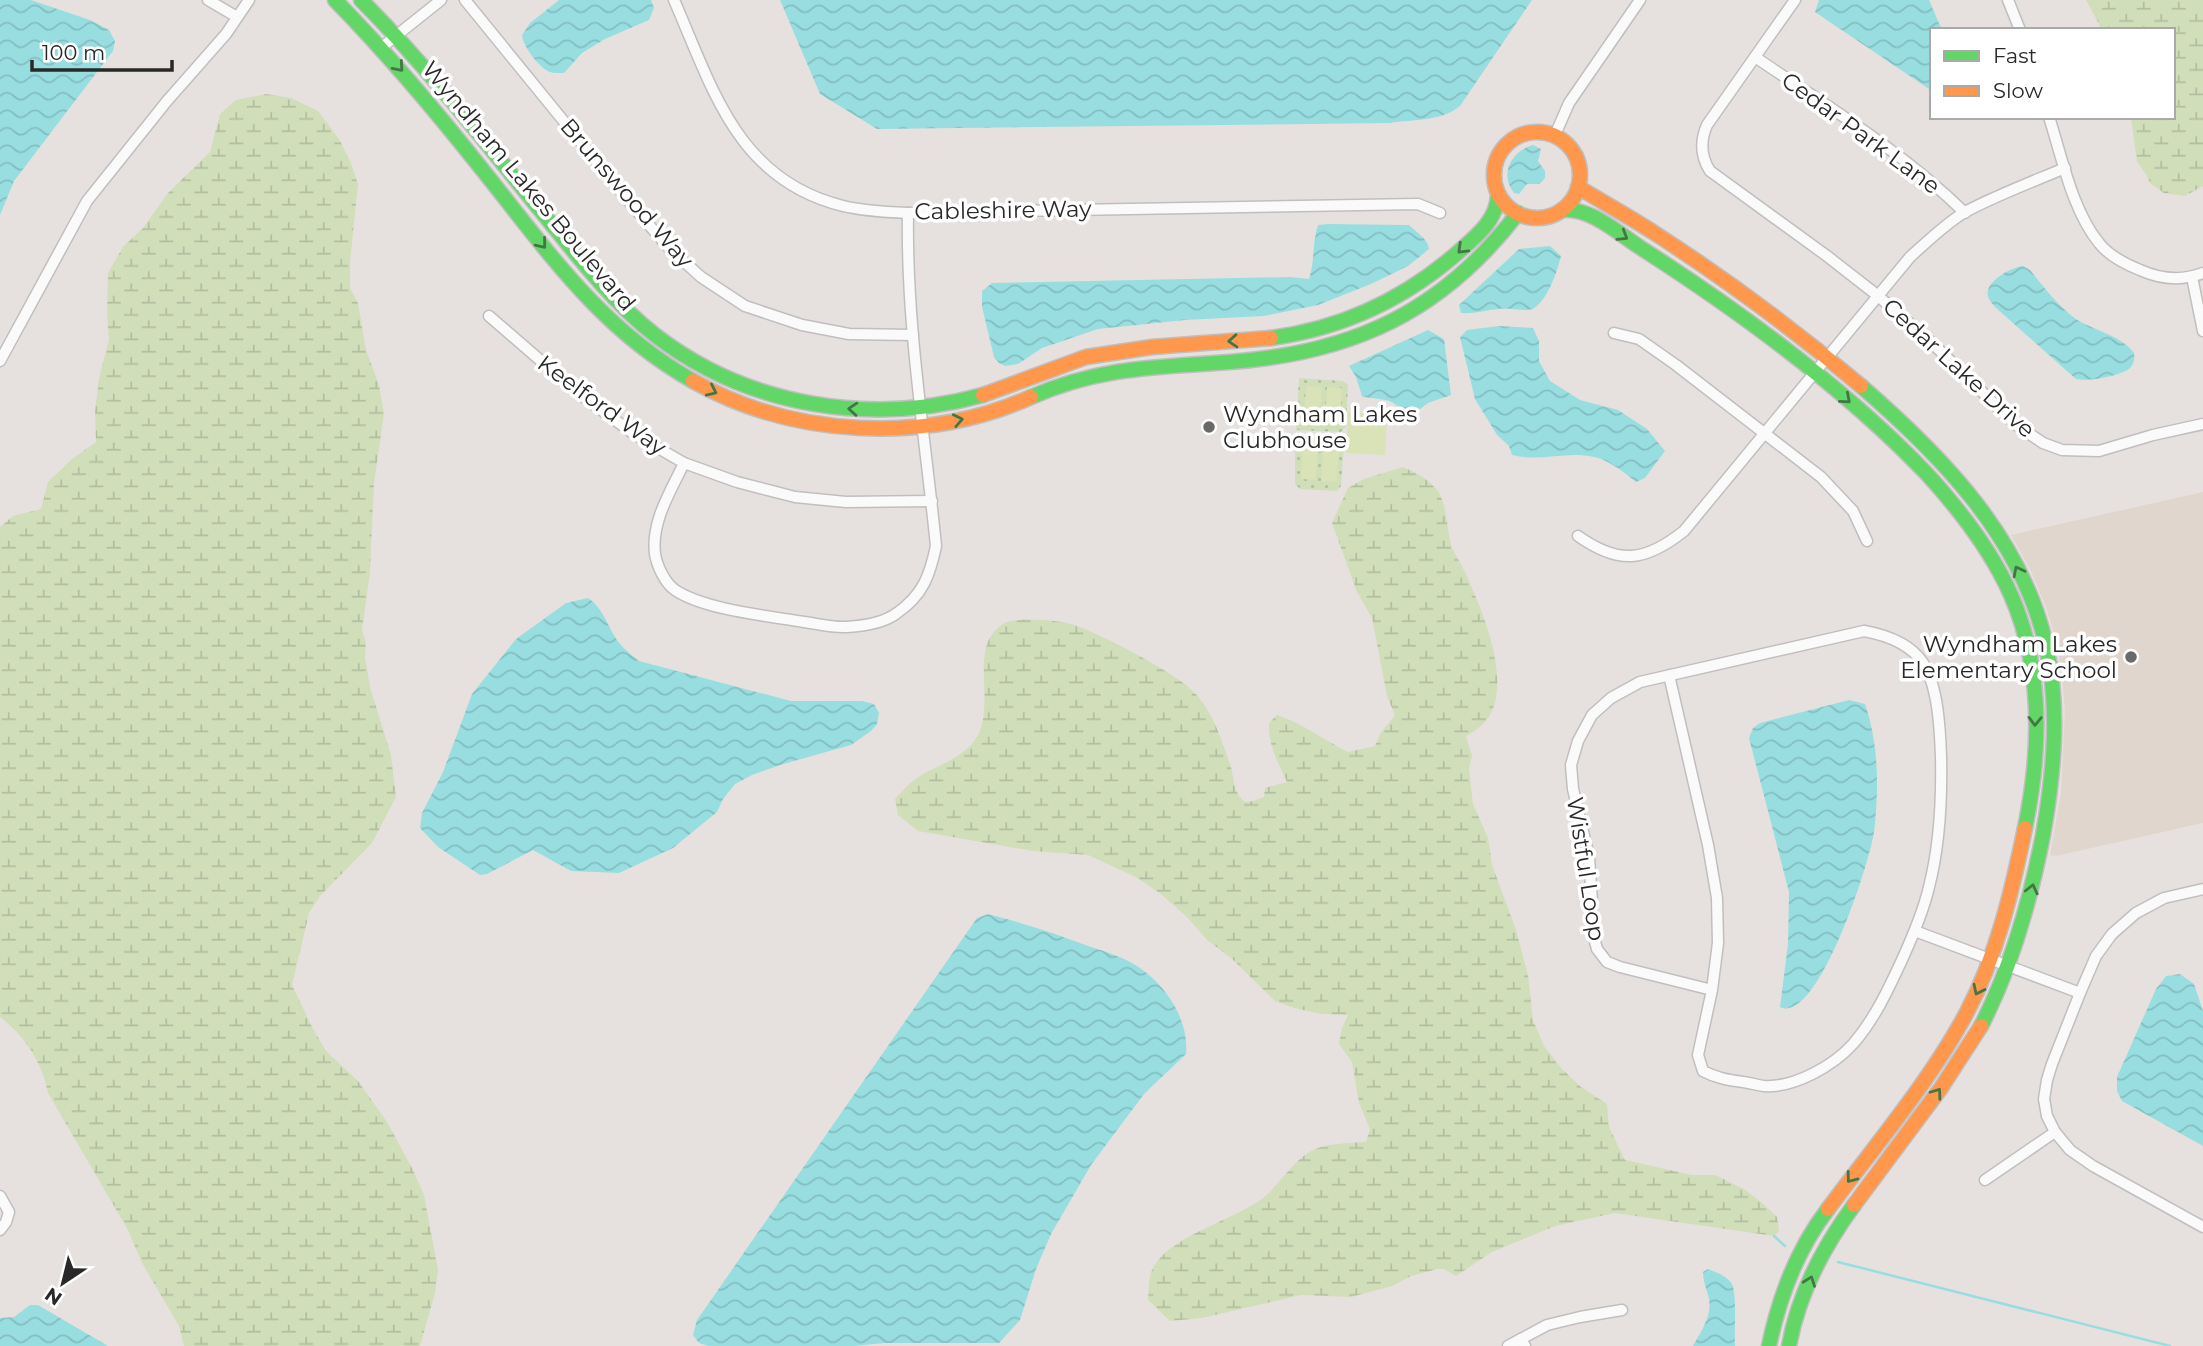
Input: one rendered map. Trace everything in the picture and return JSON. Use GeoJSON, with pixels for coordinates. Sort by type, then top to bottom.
{"type":"FeatureCollection","features":[{"type":"Feature","properties":{"kind":"street"},"geometry":{"type":"LineString","coordinates":[[208,0],[237,18]]}},
{"type":"Feature","properties":{"kind":"street"},"geometry":{"type":"LineString","coordinates":[[0,361],[87,201],[167,101],[226,34],[249,0]]}},
{"type":"Feature","properties":{"kind":"street","name":"Wyndham Lakes Boulevard"},"geometry":{"type":"LineString","coordinates":[[335,0],[382,47],[416,87],[579,289],[627,337],[664,365],[697,384],[774,416],[811,424],[876,429],[923,426],[984,415],[1060,385],[1125,368],[1280,356],[1317,350],[1391,322],[1429,300],[1477,261],[1518,213]]}},
{"type":"Feature","properties":{"kind":"street","name":"Wyndham Lakes Boulevard"},"geometry":{"type":"LineString","coordinates":[[361,0],[397,35],[599,283],[639,323],[676,351],[734,380],[782,398],[813,405],[873,410],[921,408],[978,397],[1067,363],[1109,352],[1280,337],[1346,321],[1383,305],[1416,286],[1448,262],[1494,215],[1499,203],[1498,195]]}},
{"type":"Feature","properties":{"kind":"street"},"geometry":{"type":"LineString","coordinates":[[382,47],[441,0]]}},
{"type":"Feature","properties":{"kind":"street","name":"Brunswood Way"},"geometry":{"type":"LineString","coordinates":[[465,0],[636,211],[669,248],[701,277],[745,306],[802,325],[849,334],[913,335]]}},
{"type":"Feature","properties":{"kind":"street","name":"Cableshire Way"},"geometry":{"type":"LineString","coordinates":[[674,0],[722,110],[747,148],[772,171],[805,192],[834,203],[859,209],[908,213],[1418,204],[1440,213]]}},
{"type":"Feature","properties":{"kind":"street"},"geometry":{"type":"LineString","coordinates":[[1555,135],[1569,103],[1640,0]]}},
{"type":"Feature","properties":{"kind":"street"},"geometry":{"type":"LineString","coordinates":[[1755,57],[1795,0]]}},
{"type":"Feature","properties":{"kind":"street"},"geometry":{"type":"LineString","coordinates":[[2008,0],[2019,28]]}},
{"type":"Feature","properties":{"kind":"street","name":"Cedar Park Lane"},"geometry":{"type":"LineString","coordinates":[[1755,57],[1887,147],[1943,191],[1965,213]]}},
{"type":"Feature","properties":{"kind":"street","name":"Cedar Lake Drive"},"geometry":{"type":"LineString","coordinates":[[1755,57],[1707,125],[1702,146],[1707,167],[1723,182],[1877,295],[1932,343],[2015,424],[2051,447],[2072,452],[2098,451],[2203,424]]}},
{"type":"Feature","properties":{"kind":"street"},"geometry":{"type":"LineString","coordinates":[[2050,119],[2082,217],[2100,245],[2123,263],[2158,278],[2198,275],[2203,331]]}},
{"type":"Feature","properties":{"kind":"street"},"geometry":{"type":"LineString","coordinates":[[1530,132],[1555,135],[1566,143],[1575,155],[1580,170],[1578,187],[1562,210],[1548,217],[1538,218],[1518,213],[1498,195],[1494,182],[1497,156],[1504,145],[1515,137],[1530,132]]}},
{"type":"Feature","properties":{"kind":"street"},"geometry":{"type":"LineString","coordinates":[[1578,537],[1596,549],[1614,556],[1637,555],[1666,545],[1684,531],[1910,257],[1940,229],[1965,213],[2065,168]]}},
{"type":"Feature","properties":{"kind":"street"},"geometry":{"type":"LineString","coordinates":[[1578,187],[1655,233],[1732,285],[1827,357],[1917,436],[1945,465],[1996,531],[2016,565],[2043,631],[2054,689],[2051,789],[2032,894],[2007,965],[1978,1031],[1941,1088],[1830,1240],[1813,1272],[1790,1335],[1789,1346]]}},
{"type":"Feature","properties":{"kind":"street"},"geometry":{"type":"LineString","coordinates":[[1562,210],[1573,209],[1587,214],[1753,323],[1910,456],[1944,492],[1993,559],[2026,633],[2036,689],[2032,788],[2011,894],[1991,960],[1957,1031],[1938,1062],[1812,1233],[1792,1273],[1774,1320],[1769,1346]]}},
{"type":"Feature","properties":{"kind":"street"},"geometry":{"type":"LineString","coordinates":[[684,463],[660,513],[655,554],[663,576],[673,589],[690,597],[756,614],[844,627],[870,625],[895,615],[917,597],[930,573],[936,546],[909,292],[908,213]]}},
{"type":"Feature","properties":{"kind":"street","name":"Keelford Way"},"geometry":{"type":"LineString","coordinates":[[489,316],[577,392],[634,434],[684,463],[737,482],[795,497],[846,502],[932,501]]}},
{"type":"Feature","properties":{"kind":"street"},"geometry":{"type":"LineString","coordinates":[[1614,333],[1639,339],[1821,477],[1857,519],[1867,541]]}},
{"type":"Feature","properties":{"kind":"street"},"geometry":{"type":"LineString","coordinates":[[1280,337],[1280,356]]}},
{"type":"Feature","properties":{"kind":"street"},"geometry":{"type":"LineString","coordinates":[[2016,606],[2032,600]]}},
{"type":"Feature","properties":{"kind":"street"},"geometry":{"type":"LineString","coordinates":[[1864,631],[1886,635],[1907,647],[1922,661],[1931,679],[1940,735],[1942,796],[1937,848],[1929,888],[1915,931],[1885,997],[1852,1044],[1821,1070],[1794,1082],[1766,1086],[1715,1077],[1703,1070],[1698,1055],[1712,990],[1718,943],[1717,898],[1669,675],[1864,631]]}},
{"type":"Feature","properties":{"kind":"street","name":"Wistful Loop"},"geometry":{"type":"LineString","coordinates":[[1669,675],[1640,682],[1611,698],[1592,715],[1578,741],[1572,765],[1573,789],[1589,857],[1591,927],[1597,949],[1607,962],[1712,990]]}},
{"type":"Feature","properties":{"kind":"street"},"geometry":{"type":"LineString","coordinates":[[2032,788],[2051,789]]}},
{"type":"Feature","properties":{"kind":"street"},"geometry":{"type":"LineString","coordinates":[[2203,889],[2164,898],[2136,913],[2112,934],[2096,956],[2080,993],[2047,1080],[2044,1099],[2047,1116],[2070,1150],[2093,1166],[2203,1227]]}},
{"type":"Feature","properties":{"kind":"street"},"geometry":{"type":"LineString","coordinates":[[1915,931],[2080,993]]}},
{"type":"Feature","properties":{"kind":"street"},"geometry":{"type":"LineString","coordinates":[[1985,1180],[2056,1132]]}},
{"type":"Feature","properties":{"kind":"street"},"geometry":{"type":"LineString","coordinates":[[0,1196],[9,1212],[0,1230]]}},
{"type":"Feature","properties":{"kind":"street"},"geometry":{"type":"LineString","coordinates":[[1508,1346],[1523,1343],[1547,1325],[1622,1310]]}},
{"type":"Feature","properties":{"kind":"shaded area","name":"Wyndham Lakes Elementary School"},"geometry":{"type":"Polygon","coordinates":[[[2203,492],[2203,823],[2056,856],[2050,855],[2061,793],[2065,712],[2062,674],[2046,607],[2031,571],[2011,535],[2203,492]]]}},
{"type":"Feature","properties":{"kind":"green space"},"geometry":{"type":"Polygon","coordinates":[[[2086,0],[2203,0],[2203,186],[2185,196],[2164,193],[2150,183],[2137,162],[2131,119],[2175,119],[2175,28],[2101,28],[2086,0]]]}},
{"type":"Feature","properties":{"kind":"green space"},"geometry":{"type":"Polygon","coordinates":[[[266,94],[291,98],[318,111],[339,139],[358,184],[350,288],[358,303],[366,350],[379,385],[384,414],[374,483],[370,572],[362,630],[366,643],[365,657],[370,687],[391,755],[396,797],[372,843],[320,896],[309,913],[292,985],[326,1051],[358,1081],[387,1122],[424,1195],[438,1270],[435,1293],[420,1346],[184,1346],[179,1326],[142,1263],[128,1230],[48,1093],[37,1060],[25,1041],[0,1017],[0,527],[13,516],[41,509],[48,482],[72,459],[96,442],[95,411],[99,378],[109,340],[108,273],[123,247],[143,228],[168,193],[210,152],[220,114],[236,100],[266,94]]]}},
{"type":"Feature","properties":{"kind":"green space"},"geometry":{"type":"Polygon","coordinates":[[[1299,378],[1343,381],[1348,385],[1346,427],[1341,432],[1296,430],[1299,378]]]}},
{"type":"Feature","properties":{"kind":"green space"},"geometry":{"type":"Polygon","coordinates":[[[1306,386],[1322,387],[1320,420],[1304,419],[1306,386]]]}},
{"type":"Feature","properties":{"kind":"green space"},"geometry":{"type":"Polygon","coordinates":[[[1327,387],[1342,388],[1340,421],[1325,420],[1327,387]]]}},
{"type":"Feature","properties":{"kind":"green space"},"geometry":{"type":"Polygon","coordinates":[[[1348,412],[1387,415],[1385,455],[1346,453],[1348,412]]]}},
{"type":"Feature","properties":{"kind":"green space"},"geometry":{"type":"Polygon","coordinates":[[[1298,433],[1339,440],[1344,444],[1341,486],[1337,491],[1300,489],[1295,484],[1295,437],[1298,433]]]}},
{"type":"Feature","properties":{"kind":"green space"},"geometry":{"type":"Polygon","coordinates":[[[1303,445],[1318,446],[1316,480],[1301,479],[1303,445]]]}},
{"type":"Feature","properties":{"kind":"green space"},"geometry":{"type":"Polygon","coordinates":[[[1323,447],[1339,448],[1337,482],[1321,481],[1323,447]]]}},
{"type":"Feature","properties":{"kind":"green space"},"geometry":{"type":"Polygon","coordinates":[[[1403,467],[1426,480],[1438,491],[1452,548],[1465,572],[1491,640],[1497,677],[1492,711],[1478,729],[1466,736],[1472,756],[1469,769],[1473,804],[1488,838],[1492,865],[1516,930],[1528,975],[1533,1020],[1544,1046],[1581,1087],[1607,1104],[1609,1127],[1625,1160],[1692,1175],[1715,1175],[1744,1189],[1761,1202],[1777,1217],[1779,1231],[1774,1236],[1615,1213],[1555,1226],[1492,1252],[1456,1276],[1444,1269],[1437,1269],[1411,1276],[1392,1286],[1351,1297],[1301,1295],[1202,1318],[1170,1321],[1148,1300],[1152,1271],[1165,1253],[1191,1236],[1262,1199],[1310,1152],[1330,1145],[1366,1142],[1370,1129],[1359,1103],[1352,1062],[1339,1044],[1348,1015],[1321,1014],[1275,1001],[1231,958],[1207,940],[1187,917],[1136,877],[1088,855],[1033,851],[918,831],[898,815],[895,799],[914,780],[965,750],[978,735],[984,711],[986,646],[998,628],[1014,620],[1054,621],[1080,627],[1141,657],[1186,685],[1202,701],[1212,718],[1230,764],[1236,789],[1245,802],[1264,797],[1265,788],[1287,782],[1270,739],[1269,723],[1277,715],[1348,752],[1375,746],[1380,734],[1395,715],[1387,696],[1372,618],[1357,592],[1332,523],[1348,488],[1364,479],[1403,467]]]}},
{"type":"Feature","properties":{"kind":"water"},"geometry":{"type":"Polygon","coordinates":[[[0,0],[31,0],[90,20],[109,30],[115,41],[113,51],[14,181],[0,215],[0,0]]]}},
{"type":"Feature","properties":{"kind":"water"},"geometry":{"type":"Polygon","coordinates":[[[559,0],[651,0],[654,8],[649,20],[605,39],[582,53],[564,73],[555,73],[546,70],[534,59],[522,35],[530,23],[559,0]]]}},
{"type":"Feature","properties":{"kind":"water"},"geometry":{"type":"Polygon","coordinates":[[[780,0],[1532,0],[1460,106],[1444,115],[1427,119],[1390,123],[877,129],[820,94],[780,0]]]}},
{"type":"Feature","properties":{"kind":"water"},"geometry":{"type":"Polygon","coordinates":[[[1819,0],[1929,0],[1941,28],[1930,28],[1930,90],[1815,12],[1819,0]]]}},
{"type":"Feature","properties":{"kind":"water"},"geometry":{"type":"Polygon","coordinates":[[[1533,145],[1541,149],[1538,161],[1545,171],[1545,178],[1539,184],[1527,184],[1519,194],[1514,193],[1508,178],[1510,164],[1519,152],[1533,145]]]}},
{"type":"Feature","properties":{"kind":"water"},"geometry":{"type":"Polygon","coordinates":[[[1318,225],[1409,225],[1424,239],[1429,249],[1408,266],[1318,305],[1264,316],[1185,320],[1098,329],[1042,348],[1018,364],[1005,366],[994,357],[982,307],[982,291],[992,283],[1290,277],[1309,279],[1318,225]]]}},
{"type":"Feature","properties":{"kind":"water"},"geometry":{"type":"Polygon","coordinates":[[[1550,246],[1561,256],[1551,285],[1537,306],[1528,310],[1503,309],[1461,313],[1459,305],[1519,249],[1550,246]]]}},
{"type":"Feature","properties":{"kind":"water"},"geometry":{"type":"Polygon","coordinates":[[[2023,266],[2030,270],[2069,314],[2129,347],[2134,357],[2129,369],[2103,378],[2076,379],[1995,307],[1988,295],[1990,286],[2002,274],[2023,266]]]}},
{"type":"Feature","properties":{"kind":"water"},"geometry":{"type":"Polygon","coordinates":[[[1499,326],[1533,328],[1539,341],[1539,361],[1550,381],[1580,400],[1618,410],[1647,429],[1665,451],[1645,478],[1636,482],[1620,469],[1596,457],[1570,455],[1531,458],[1512,455],[1509,446],[1497,435],[1475,399],[1460,337],[1467,330],[1499,326]]]}},
{"type":"Feature","properties":{"kind":"water"},"geometry":{"type":"Polygon","coordinates":[[[1428,330],[1444,339],[1451,395],[1428,403],[1411,416],[1405,416],[1390,401],[1362,396],[1349,366],[1428,330]]]}},
{"type":"Feature","properties":{"kind":"water"},"geometry":{"type":"Polygon","coordinates":[[[588,598],[598,608],[621,645],[639,661],[791,701],[862,701],[874,704],[879,713],[877,724],[851,745],[780,765],[735,784],[717,812],[673,848],[619,873],[571,871],[533,850],[480,875],[438,847],[420,828],[422,813],[443,772],[472,694],[516,639],[566,603],[588,598]]]}},
{"type":"Feature","properties":{"kind":"water"},"geometry":{"type":"Polygon","coordinates":[[[1849,700],[1865,704],[1873,735],[1877,767],[1874,832],[1853,905],[1825,967],[1810,991],[1795,1006],[1780,1007],[1788,944],[1789,892],[1749,738],[1753,728],[1760,723],[1849,700]]]}},
{"type":"Feature","properties":{"kind":"water"},"geometry":{"type":"Polygon","coordinates":[[[988,914],[1053,933],[1135,964],[1159,985],[1174,1005],[1186,1041],[1186,1054],[1144,1094],[1091,1165],[1051,1234],[1036,1269],[1020,1320],[999,1343],[708,1346],[699,1343],[693,1335],[697,1320],[977,918],[988,914]]]}},
{"type":"Feature","properties":{"kind":"water"},"geometry":{"type":"Polygon","coordinates":[[[2180,974],[2194,984],[2203,1011],[2203,1146],[2122,1101],[2117,1091],[2117,1077],[2156,989],[2166,976],[2180,974]]]}},
{"type":"Feature","properties":{"kind":"water"},"geometry":{"type":"Polygon","coordinates":[[[1708,1269],[1730,1281],[1734,1289],[1735,1346],[1693,1346],[1709,1312],[1703,1272],[1708,1269]]]}},
{"type":"Feature","properties":{"kind":"water"},"geometry":{"type":"Polygon","coordinates":[[[30,1305],[38,1305],[108,1346],[0,1346],[0,1318],[14,1317],[30,1305]]]}},
{"type":"Feature","properties":{"kind":"waterway"},"geometry":{"type":"LineString","coordinates":[[1774,1236],[1785,1246]]}},
{"type":"Feature","properties":{"kind":"waterway"},"geometry":{"type":"LineString","coordinates":[[1838,1262],[2170,1346]]}},
{"type":"Feature","properties":{"kind":"traffic: fast"},"geometry":{"type":"LineString","coordinates":[[335,0],[428,103],[576,285],[630,337],[693,381]]}},
{"type":"Feature","properties":{"kind":"traffic: fast"},"geometry":{"type":"LineString","coordinates":[[361,0],[430,75],[607,290],[638,321],[691,360],[770,394],[812,404],[855,409],[898,409],[983,395]]}},
{"type":"Feature","properties":{"kind":"traffic: fast"},"geometry":{"type":"LineString","coordinates":[[1271,338],[1325,327],[1350,318],[1421,281],[1482,230],[1495,211],[1498,195]]}},
{"type":"Feature","properties":{"kind":"traffic: fast"},"geometry":{"type":"LineString","coordinates":[[1562,210],[1583,213],[1603,222],[1716,298],[1790,353],[1895,442],[1963,516],[2003,578],[2029,651],[2034,680],[2036,740],[2025,828]]}},
{"type":"Feature","properties":{"kind":"traffic: fast"},"geometry":{"type":"LineString","coordinates":[[1031,397],[1056,387],[1105,374],[1153,367],[1275,357],[1316,349],[1355,337],[1392,321],[1426,301],[1458,277],[1518,213]]}},
{"type":"Feature","properties":{"kind":"traffic: fast"},"geometry":{"type":"LineString","coordinates":[[1861,386],[1949,470],[1998,534],[2018,569],[2034,606],[2046,645],[2053,692],[2054,740],[2043,835],[2019,933],[1981,1026]]}},
{"type":"Feature","properties":{"kind":"traffic: fast"},"geometry":{"type":"LineString","coordinates":[[1789,1346],[1799,1308],[1814,1272],[1832,1237],[1854,1205]]}},
{"type":"Feature","properties":{"kind":"traffic: fast"},"geometry":{"type":"LineString","coordinates":[[1769,1346],[1791,1274],[1817,1224],[1828,1209]]}},
{"type":"Feature","properties":{"kind":"traffic: slow"},"geometry":{"type":"LineString","coordinates":[[1537,132],[1554,135],[1568,144],[1577,158],[1580,175],[1577,192],[1568,206],[1554,215],[1537,218],[1520,215],[1506,206],[1497,192],[1494,175],[1497,158],[1506,144],[1520,135],[1537,132]]}},
{"type":"Feature","properties":{"kind":"traffic: slow"},"geometry":{"type":"LineString","coordinates":[[1578,187],[1709,269],[1861,386]]}},
{"type":"Feature","properties":{"kind":"traffic: slow"},"geometry":{"type":"LineString","coordinates":[[983,395],[1086,357],[1152,347],[1271,338]]}},
{"type":"Feature","properties":{"kind":"traffic: slow"},"geometry":{"type":"LineString","coordinates":[[693,381],[732,400],[774,414],[817,424],[860,428],[905,428],[948,422],[990,412],[1031,397]]}},
{"type":"Feature","properties":{"kind":"traffic: slow"},"geometry":{"type":"LineString","coordinates":[[1828,1209],[1937,1063],[1967,1012],[1995,945],[2009,899],[2025,828]]}},
{"type":"Feature","properties":{"kind":"traffic: slow"},"geometry":{"type":"LineString","coordinates":[[1854,1205],[1941,1088],[1981,1026]]}},
{"type":"Feature","properties":{"kind":"place","name":"Wyndham Lakes Clubhouse"},"geometry":{"type":"Point","coordinates":[1209,427]}},
{"type":"Feature","properties":{"kind":"place","name":"Wyndham Lakes Elementary School"},"geometry":{"type":"Point","coordinates":[2131,657]}}]}
